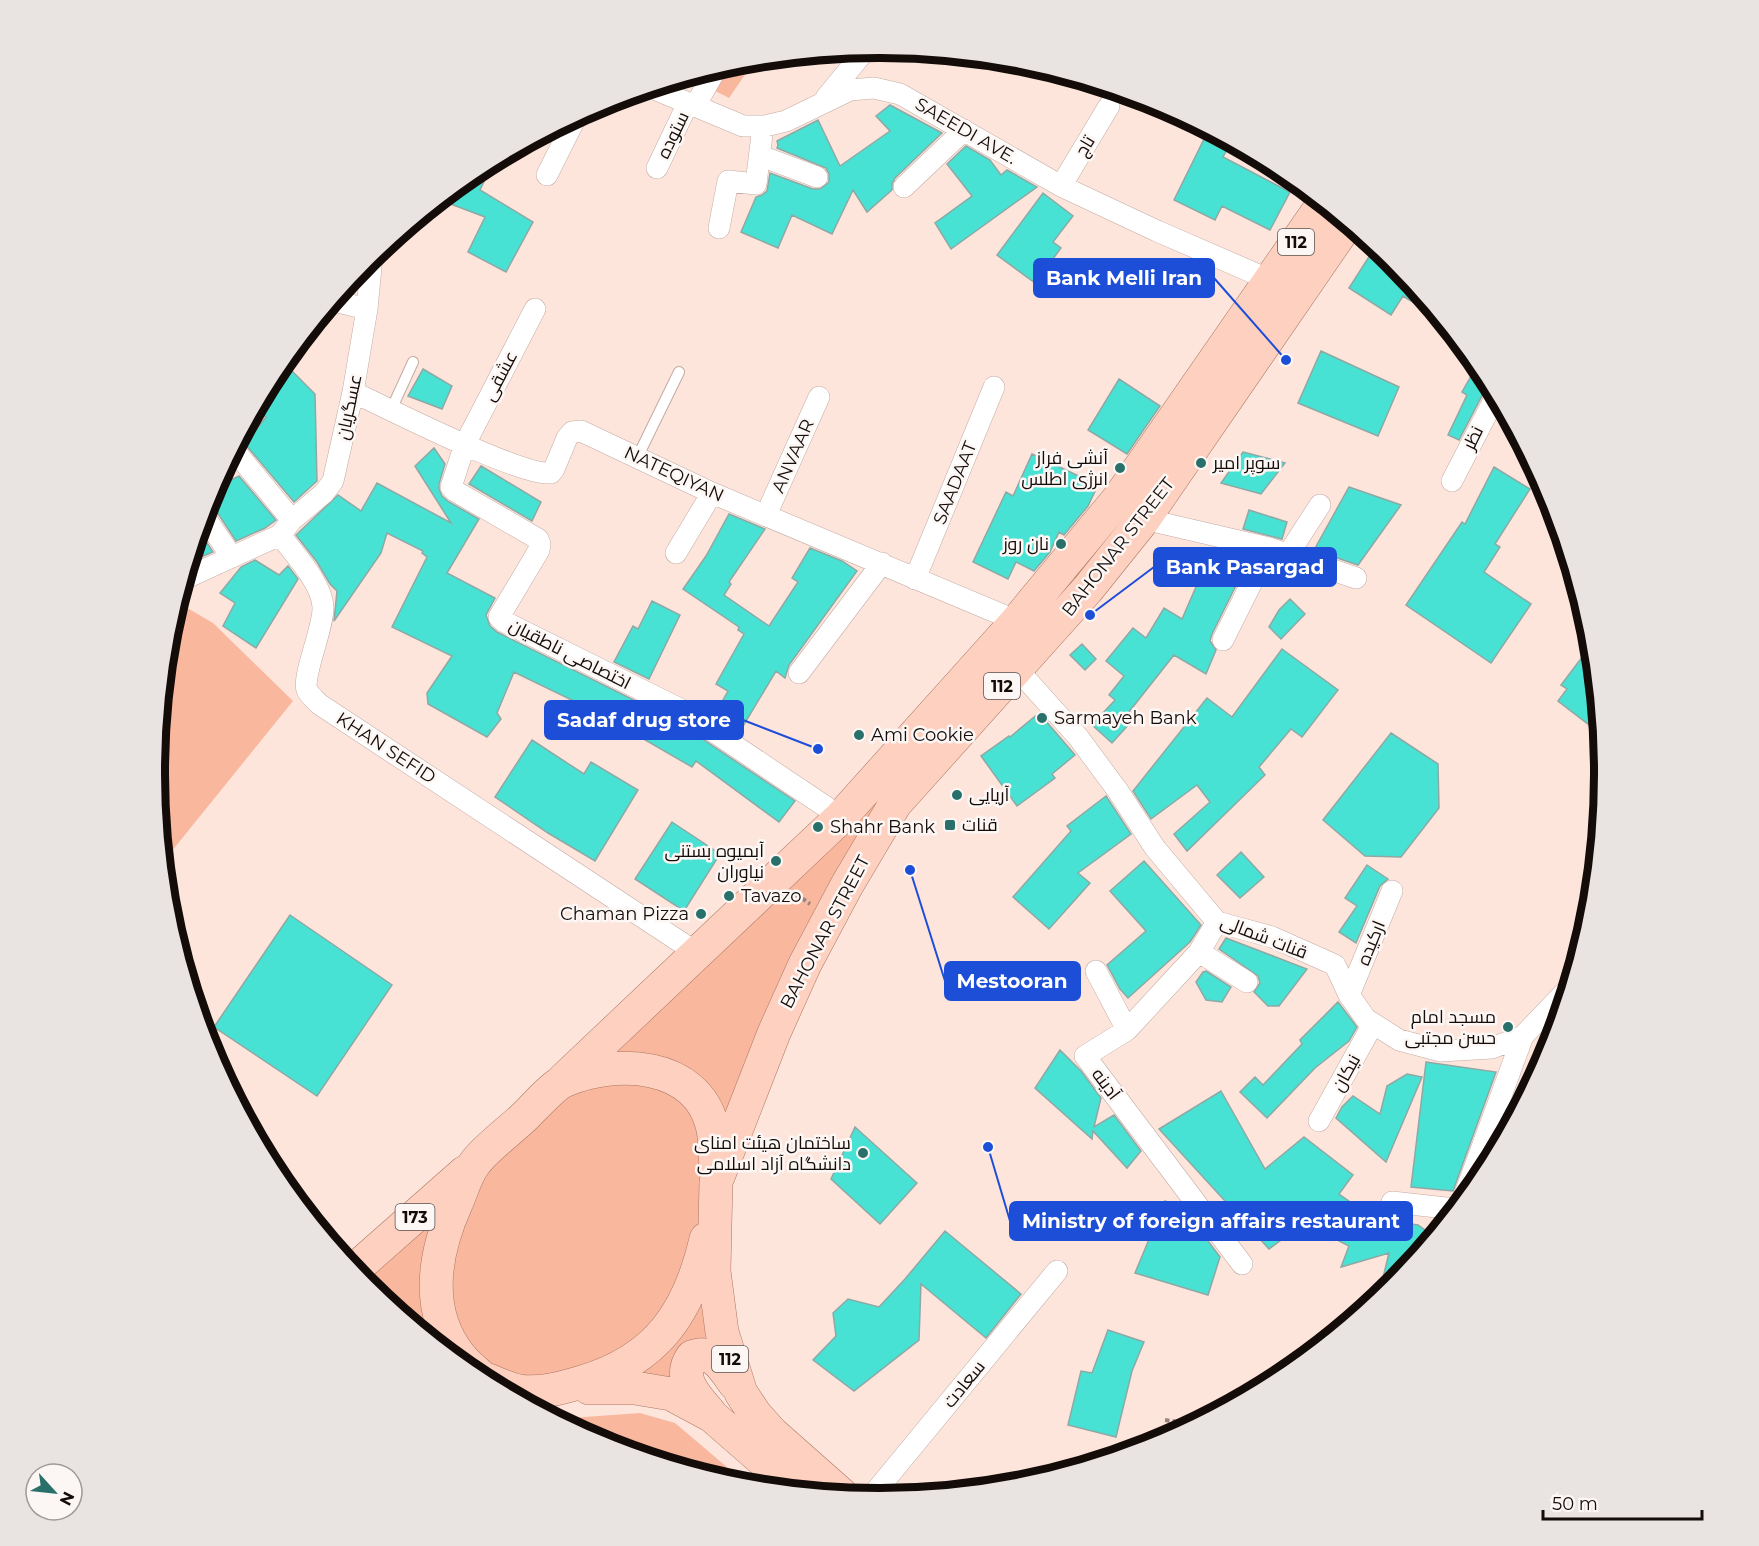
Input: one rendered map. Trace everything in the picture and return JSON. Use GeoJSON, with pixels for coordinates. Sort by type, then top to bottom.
{"type":"FeatureCollection","features":[{"type":"Feature","properties":{"kind":"main road","name":"BAHONAR STREET"},"geometry":{"type":"LineString","coordinates":[[475,1163],[841,817],[1017,621],[1119,498],[1319,210]]}},
{"type":"Feature","properties":{"kind":"main road","name":"BAHONAR STREET"},"geometry":{"type":"LineString","coordinates":[[832,1486],[772,1433],[755,1414],[741,1392],[722,1332],[714,1271],[716,1182],[774,1033],[805,964],[847,885],[895,804],[1087,590],[1144,519],[1343,230]]}},
{"type":"Feature","properties":{"kind":"main road"},"geometry":{"type":"LineString","coordinates":[[563,1080],[606,1071],[637,1068],[678,1079],[704,1105],[712,1124],[716,1182],[710,1221],[699,1264],[672,1322],[644,1353],[626,1365],[607,1375],[563,1388]]}},
{"type":"Feature","properties":{"kind":"main road"},"geometry":{"type":"LineString","coordinates":[[455,1347],[444,1327],[437,1304],[435,1283],[438,1254],[448,1221],[475,1163]]}},
{"type":"Feature","properties":{"kind":"main road","name":"173"},"geometry":{"type":"LineString","coordinates":[[361,1264],[475,1163]]}},
{"type":"Feature","properties":{"kind":"main road"},"geometry":{"type":"LineString","coordinates":[[741,1392],[716,1360],[708,1354],[692,1357],[686,1372],[693,1394],[712,1416],[786,1481]]}},
{"type":"Feature","properties":{"kind":"main road"},"geometry":{"type":"LineString","coordinates":[[520,1391],[563,1388],[635,1388],[671,1394],[712,1416]]}},
{"type":"Feature","properties":{"kind":"street"},"geometry":{"type":"LineString","coordinates":[[823,101],[858,59]]}},
{"type":"Feature","properties":{"kind":"street","name":"ستوده"},"geometry":{"type":"LineString","coordinates":[[657,168],[709,80]]}},
{"type":"Feature","properties":{"kind":"street","name":"SAEEDI AVE."},"geometry":{"type":"LineString","coordinates":[[662,92],[744,126],[763,126],[786,121],[823,101],[850,90],[874,88],[900,94],[1061,186],[1270,280]]}},
{"type":"Feature","properties":{"kind":"street","name":"تاج"},"geometry":{"type":"LineString","coordinates":[[1061,186],[1109,106]]}},
{"type":"Feature","properties":{"kind":"street"},"geometry":{"type":"LineString","coordinates":[[719,228],[728,181],[756,184],[763,126]]}},
{"type":"Feature","properties":{"kind":"street"},"geometry":{"type":"LineString","coordinates":[[547,175],[570,129]]}},
{"type":"Feature","properties":{"kind":"street"},"geometry":{"type":"LineString","coordinates":[[904,187],[964,130]]}},
{"type":"Feature","properties":{"kind":"street"},"geometry":{"type":"LineString","coordinates":[[761,156],[818,177]]}},
{"type":"Feature","properties":{"kind":"street","name":"عسگریان"},"geometry":{"type":"LineString","coordinates":[[286,528],[324,493],[333,481],[353,392],[367,309],[371,272]]}},
{"type":"Feature","properties":{"kind":"street"},"geometry":{"type":"LineString","coordinates":[[341,303],[367,309]]}},
{"type":"Feature","properties":{"kind":"street","name":"عشقی"},"geometry":{"type":"LineString","coordinates":[[465,444],[535,309]]}},
{"type":"Feature","properties":{"kind":"street","name":"SAADAAT"},"geometry":{"type":"LineString","coordinates":[[915,579],[994,387]]}},
{"type":"Feature","properties":{"kind":"street","name":"NATEQIYAN"},"geometry":{"type":"LineString","coordinates":[[353,392],[465,444],[544,474],[551,473],[554,469],[567,438],[572,432],[581,432],[712,493],[1017,621]]}},
{"type":"Feature","properties":{"kind":"street","name":"ANVAAR"},"geometry":{"type":"LineString","coordinates":[[766,515],[819,398]]}},
{"type":"Feature","properties":{"kind":"street","name":"نظر"},"geometry":{"type":"LineString","coordinates":[[1452,481],[1491,405]]}},
{"type":"Feature","properties":{"kind":"street","name":"اختصاصی ناطقیان"},"geometry":{"type":"LineString","coordinates":[[465,444],[451,487],[538,539],[540,544],[539,550],[501,611],[499,617],[503,621],[680,709],[841,817]]}},
{"type":"Feature","properties":{"kind":"street","name":"KHAN SEFID"},"geometry":{"type":"LineString","coordinates":[[239,457],[286,528],[304,567],[319,591],[323,607],[318,639],[306,680],[307,690],[320,704],[697,953]]}},
{"type":"Feature","properties":{"kind":"street"},"geometry":{"type":"LineString","coordinates":[[675,553],[712,493]]}},
{"type":"Feature","properties":{"kind":"street"},"geometry":{"type":"LineString","coordinates":[[1224,640],[1278,552],[1320,505]]}},
{"type":"Feature","properties":{"kind":"street"},"geometry":{"type":"LineString","coordinates":[[1144,519],[1278,552],[1356,578]]}},
{"type":"Feature","properties":{"kind":"street"},"geometry":{"type":"LineString","coordinates":[[210,525],[232,557]]}},
{"type":"Feature","properties":{"kind":"street"},"geometry":{"type":"LineString","coordinates":[[193,575],[286,528]]}},
{"type":"Feature","properties":{"kind":"street"},"geometry":{"type":"LineString","coordinates":[[800,673],[882,563]]}},
{"type":"Feature","properties":{"kind":"street","name":"قنات شمالى"},"geometry":{"type":"LineString","coordinates":[[1017,669],[1078,737],[1118,791],[1155,848],[1217,922],[1272,937],[1335,966],[1349,995],[1366,1019],[1399,1040],[1441,1051],[1492,1048],[1523,1036],[1557,1001]]}},
{"type":"Feature","properties":{"kind":"street","name":"ارکیده"},"geometry":{"type":"LineString","coordinates":[[1349,995],[1392,891]]}},
{"type":"Feature","properties":{"kind":"street","name":"آدینه"},"geometry":{"type":"LineString","coordinates":[[1217,922],[1199,952],[1127,1030],[1085,1056],[1242,1264]]}},
{"type":"Feature","properties":{"kind":"street"},"geometry":{"type":"LineString","coordinates":[[1199,952],[1247,982]]}},
{"type":"Feature","properties":{"kind":"street"},"geometry":{"type":"LineString","coordinates":[[1096,971],[1127,1030]]}},
{"type":"Feature","properties":{"kind":"street","name":"نیکان"},"geometry":{"type":"LineString","coordinates":[[1319,1121],[1373,1024]]}},
{"type":"Feature","properties":{"kind":"street"},"geometry":{"type":"LineString","coordinates":[[1473,1171],[1523,1036]]}},
{"type":"Feature","properties":{"kind":"street"},"geometry":{"type":"LineString","coordinates":[[1392,1202],[1446,1208]]}},
{"type":"Feature","properties":{"kind":"street","name":"سعادت"},"geometry":{"type":"LineString","coordinates":[[878,1488],[1057,1271]]}},
{"type":"Feature","properties":{"kind":"lane"},"geometry":{"type":"LineString","coordinates":[[391,410],[412,362]]}},
{"type":"Feature","properties":{"kind":"lane"},"geometry":{"type":"LineString","coordinates":[[638,458],[679,372]]}},
{"type":"Feature","properties":{"kind":"path"},"geometry":{"type":"LineString","coordinates":[[776,879],[830,918]]}},
{"type":"Feature","properties":{"kind":"path"},"geometry":{"type":"LineString","coordinates":[[1165,1420],[1178,1422]]}},
{"type":"Feature","properties":{"kind":"shaded area"},"geometry":{"type":"Polygon","coordinates":[[[748,71],[729,98],[698,82],[748,71]]]}},
{"type":"Feature","properties":{"kind":"shaded area"},"geometry":{"type":"Polygon","coordinates":[[[185,607],[213,623],[293,701],[170,853],[165,773],[167,726],[171,680],[185,607]]]}},
{"type":"Feature","properties":{"kind":"shaded area"},"geometry":{"type":"Polygon","coordinates":[[[923,750],[725,1134],[713,1104],[593,1066],[923,750]]]}},
{"type":"Feature","properties":{"kind":"shaded area"},"geometry":{"type":"Polygon","coordinates":[[[625,1079],[675,1090],[703,1131],[701,1209],[692,1252],[656,1326],[589,1369],[520,1378],[481,1360],[453,1325],[451,1248],[487,1171],[572,1089],[625,1079]]]}},
{"type":"Feature","properties":{"kind":"shaded area"},"geometry":{"type":"Polygon","coordinates":[[[451,1198],[437,1333],[370,1274],[387,1263],[451,1198]]]}},
{"type":"Feature","properties":{"kind":"shaded area"},"geometry":{"type":"Polygon","coordinates":[[[707,1261],[715,1350],[682,1382],[657,1382],[638,1370],[670,1348],[688,1325],[698,1298],[707,1261]]]}},
{"type":"Feature","properties":{"kind":"shaded area"},"geometry":{"type":"Polygon","coordinates":[[[640,1413],[675,1423],[733,1472],[650,1450],[572,1418],[640,1413]]]}},
{"type":"Feature","properties":{"kind":"building"},"geometry":{"type":"Polygon","coordinates":[[[890,105],[942,133],[895,178],[892,190],[867,212],[853,190],[832,234],[792,215],[778,248],[741,232],[756,197],[767,191],[770,173],[813,189],[820,189],[829,182],[826,168],[777,148],[777,141],[818,120],[840,166],[890,131],[876,116],[890,105]]]}},
{"type":"Feature","properties":{"kind":"building"},"geometry":{"type":"Polygon","coordinates":[[[1205,137],[1228,149],[1223,157],[1290,192],[1270,230],[1222,206],[1215,220],[1174,200],[1205,137]]]}},
{"type":"Feature","properties":{"kind":"building"},"geometry":{"type":"Polygon","coordinates":[[[966,146],[990,160],[1001,175],[1007,170],[1037,187],[951,249],[935,223],[972,196],[947,164],[966,146]]]}},
{"type":"Feature","properties":{"kind":"building"},"geometry":{"type":"Polygon","coordinates":[[[486,177],[480,190],[533,222],[506,272],[468,252],[485,217],[449,203],[486,177]]]}},
{"type":"Feature","properties":{"kind":"building"},"geometry":{"type":"Polygon","coordinates":[[[1043,193],[1073,216],[1053,242],[1061,248],[1035,283],[997,255],[1043,193]]]}},
{"type":"Feature","properties":{"kind":"building"},"geometry":{"type":"Polygon","coordinates":[[[1370,254],[1421,307],[1403,296],[1391,315],[1349,288],[1370,254]]]}},
{"type":"Feature","properties":{"kind":"building"},"geometry":{"type":"Polygon","coordinates":[[[1321,351],[1399,387],[1378,436],[1298,403],[1321,351]]]}},
{"type":"Feature","properties":{"kind":"building"},"geometry":{"type":"Polygon","coordinates":[[[290,369],[315,394],[317,481],[294,502],[246,445],[266,417],[262,414],[290,369]]]}},
{"type":"Feature","properties":{"kind":"building"},"geometry":{"type":"Polygon","coordinates":[[[423,369],[452,386],[442,409],[408,396],[423,369]]]}},
{"type":"Feature","properties":{"kind":"building"},"geometry":{"type":"Polygon","coordinates":[[[1472,374],[1484,392],[1459,440],[1448,435],[1467,395],[1462,392],[1472,374]]]}},
{"type":"Feature","properties":{"kind":"building"},"geometry":{"type":"Polygon","coordinates":[[[1119,379],[1160,406],[1127,454],[1088,430],[1119,379]]]}},
{"type":"Feature","properties":{"kind":"building"},"geometry":{"type":"Polygon","coordinates":[[[434,448],[445,464],[439,484],[442,496],[479,519],[447,573],[495,598],[486,615],[490,626],[497,632],[674,720],[795,801],[779,822],[696,761],[692,767],[640,737],[642,734],[514,672],[497,713],[501,719],[487,737],[428,704],[427,693],[452,656],[392,627],[427,557],[422,553],[423,551],[387,533],[381,553],[334,621],[337,591],[296,535],[338,495],[361,511],[377,483],[451,523],[415,466],[434,448]]]}},
{"type":"Feature","properties":{"kind":"building"},"geometry":{"type":"Polygon","coordinates":[[[1243,452],[1285,463],[1261,494],[1221,483],[1243,452]]]}},
{"type":"Feature","properties":{"kind":"building"},"geometry":{"type":"Polygon","coordinates":[[[1032,454],[1098,485],[1088,506],[1064,535],[1059,532],[1050,552],[1034,571],[1016,562],[1008,579],[973,562],[1006,492],[1013,496],[1032,454]]]}},
{"type":"Feature","properties":{"kind":"building"},"geometry":{"type":"Polygon","coordinates":[[[481,466],[541,502],[532,521],[469,484],[481,466]]]}},
{"type":"Feature","properties":{"kind":"building"},"geometry":{"type":"Polygon","coordinates":[[[1494,467],[1530,489],[1495,544],[1500,547],[1484,572],[1531,604],[1491,663],[1406,605],[1462,522],[1465,524],[1494,467]]]}},
{"type":"Feature","properties":{"kind":"building"},"geometry":{"type":"Polygon","coordinates":[[[239,476],[276,520],[265,528],[236,541],[215,511],[227,482],[239,476]]]}},
{"type":"Feature","properties":{"kind":"building"},"geometry":{"type":"Polygon","coordinates":[[[1349,487],[1401,505],[1358,565],[1314,550],[1349,487]]]}},
{"type":"Feature","properties":{"kind":"building"},"geometry":{"type":"Polygon","coordinates":[[[1249,510],[1287,522],[1282,539],[1243,529],[1249,510]]]}},
{"type":"Feature","properties":{"kind":"building"},"geometry":{"type":"Polygon","coordinates":[[[729,514],[765,529],[729,582],[731,584],[724,595],[769,626],[798,582],[792,578],[810,548],[842,561],[857,571],[789,665],[785,678],[776,671],[739,733],[714,716],[728,691],[716,684],[744,634],[738,630],[739,627],[683,589],[706,556],[729,514]]]}},
{"type":"Feature","properties":{"kind":"building"},"geometry":{"type":"Polygon","coordinates":[[[204,539],[213,552],[198,558],[204,539]]]}},
{"type":"Feature","properties":{"kind":"building"},"geometry":{"type":"Polygon","coordinates":[[[1213,548],[1250,557],[1212,634],[1210,641],[1216,650],[1206,674],[1174,655],[1125,717],[1131,722],[1112,743],[1092,725],[1115,700],[1109,695],[1124,676],[1106,661],[1133,628],[1146,638],[1164,608],[1182,619],[1213,548]]]}},
{"type":"Feature","properties":{"kind":"building"},"geometry":{"type":"Polygon","coordinates":[[[255,560],[279,575],[288,566],[298,579],[256,648],[223,626],[235,603],[220,593],[241,567],[255,560]]]}},
{"type":"Feature","properties":{"kind":"building"},"geometry":{"type":"Polygon","coordinates":[[[1290,599],[1305,614],[1281,639],[1269,627],[1279,610],[1290,599]]]}},
{"type":"Feature","properties":{"kind":"building"},"geometry":{"type":"Polygon","coordinates":[[[652,601],[680,615],[649,679],[614,662],[633,626],[638,629],[652,601]]]}},
{"type":"Feature","properties":{"kind":"building"},"geometry":{"type":"Polygon","coordinates":[[[1082,644],[1096,659],[1085,670],[1070,655],[1082,644]]]}},
{"type":"Feature","properties":{"kind":"building"},"geometry":{"type":"Polygon","coordinates":[[[1282,649],[1338,690],[1302,737],[1291,729],[1259,767],[1265,775],[1187,851],[1174,834],[1210,802],[1197,785],[1151,819],[1133,791],[1207,698],[1232,717],[1282,649]]]}},
{"type":"Feature","properties":{"kind":"building"},"geometry":{"type":"Polygon","coordinates":[[[1584,655],[1592,727],[1558,701],[1567,689],[1561,685],[1584,655]]]}},
{"type":"Feature","properties":{"kind":"building"},"geometry":{"type":"Polygon","coordinates":[[[1039,713],[1075,755],[1052,774],[1055,778],[1017,806],[981,756],[1010,737],[1039,713]]]}},
{"type":"Feature","properties":{"kind":"building"},"geometry":{"type":"Polygon","coordinates":[[[1391,733],[1438,764],[1439,808],[1401,857],[1365,856],[1323,820],[1391,733]]]}},
{"type":"Feature","properties":{"kind":"building"},"geometry":{"type":"Polygon","coordinates":[[[532,740],[584,774],[591,762],[638,790],[595,861],[495,797],[532,740]]]}},
{"type":"Feature","properties":{"kind":"building"},"geometry":{"type":"Polygon","coordinates":[[[1106,796],[1131,834],[1078,873],[1090,883],[1049,929],[1013,897],[1071,831],[1067,826],[1106,796]]]}},
{"type":"Feature","properties":{"kind":"building"},"geometry":{"type":"Polygon","coordinates":[[[672,822],[720,854],[684,911],[635,879],[672,822]]]}},
{"type":"Feature","properties":{"kind":"building"},"geometry":{"type":"Polygon","coordinates":[[[1241,852],[1264,877],[1240,898],[1217,875],[1241,852]]]}},
{"type":"Feature","properties":{"kind":"building"},"geometry":{"type":"Polygon","coordinates":[[[1144,861],[1201,925],[1190,942],[1128,998],[1120,989],[1107,965],[1146,931],[1110,891],[1144,861]]]}},
{"type":"Feature","properties":{"kind":"building"},"geometry":{"type":"Polygon","coordinates":[[[1367,865],[1388,879],[1380,886],[1356,943],[1339,932],[1357,906],[1345,898],[1367,865]]]}},
{"type":"Feature","properties":{"kind":"building"},"geometry":{"type":"Polygon","coordinates":[[[290,915],[392,985],[317,1096],[214,1027],[290,915]]]}},
{"type":"Feature","properties":{"kind":"building"},"geometry":{"type":"Polygon","coordinates":[[[1226,938],[1307,969],[1279,1006],[1268,1006],[1254,992],[1260,983],[1258,976],[1219,949],[1226,938]]]}},
{"type":"Feature","properties":{"kind":"building"},"geometry":{"type":"Polygon","coordinates":[[[1206,971],[1231,987],[1222,1002],[1206,1000],[1196,982],[1206,971]]]}},
{"type":"Feature","properties":{"kind":"building"},"geometry":{"type":"Polygon","coordinates":[[[1338,1002],[1357,1027],[1349,1041],[1315,1068],[1267,1118],[1240,1092],[1255,1077],[1263,1085],[1302,1044],[1300,1040],[1338,1002]]]}},
{"type":"Feature","properties":{"kind":"building"},"geometry":{"type":"Polygon","coordinates":[[[1060,1050],[1081,1071],[1101,1098],[1094,1127],[1114,1115],[1141,1151],[1127,1168],[1093,1131],[1092,1139],[1035,1088],[1060,1050]]]}},
{"type":"Feature","properties":{"kind":"building"},"geometry":{"type":"Polygon","coordinates":[[[1426,1062],[1496,1072],[1453,1191],[1411,1187],[1426,1062]]]}},
{"type":"Feature","properties":{"kind":"building"},"geometry":{"type":"Polygon","coordinates":[[[1407,1074],[1422,1077],[1386,1162],[1336,1118],[1342,1107],[1353,1096],[1380,1114],[1387,1086],[1407,1074]]]}},
{"type":"Feature","properties":{"kind":"building"},"geometry":{"type":"Polygon","coordinates":[[[1221,1091],[1265,1169],[1304,1137],[1353,1175],[1339,1194],[1359,1208],[1383,1210],[1392,1215],[1391,1221],[1418,1225],[1427,1232],[1382,1281],[1389,1253],[1341,1267],[1349,1246],[1304,1223],[1269,1249],[1159,1129],[1221,1091]]]}},
{"type":"Feature","properties":{"kind":"building","name":"ساختمان هیئت امنای دانشگاه آزاد اسلامی"},"geometry":{"type":"Polygon","coordinates":[[[855,1127],[917,1183],[880,1224],[831,1179],[855,1127]]]}},
{"type":"Feature","properties":{"kind":"building"},"geometry":{"type":"Polygon","coordinates":[[[1165,1201],[1184,1209],[1220,1257],[1208,1295],[1135,1273],[1165,1201]]]}},
{"type":"Feature","properties":{"kind":"building"},"geometry":{"type":"Polygon","coordinates":[[[945,1231],[1021,1294],[986,1338],[921,1284],[919,1340],[854,1391],[813,1360],[836,1336],[833,1313],[848,1299],[879,1307],[945,1231]]]}},
{"type":"Feature","properties":{"kind":"building"},"geometry":{"type":"Polygon","coordinates":[[[1108,1330],[1144,1342],[1132,1371],[1116,1437],[1068,1425],[1081,1371],[1092,1373],[1108,1330]]]}},
{"type":"Feature","properties":{"kind":"place","name":"Bank Melli Iran"},"geometry":{"type":"Point","coordinates":[1286,360]}},
{"type":"Feature","properties":{"kind":"place","name":"سوپر امیر"},"geometry":{"type":"Point","coordinates":[1201,463]}},
{"type":"Feature","properties":{"kind":"place","name":"آنشی فراز انرژی اطلس"},"geometry":{"type":"Point","coordinates":[1120,468]}},
{"type":"Feature","properties":{"kind":"place","name":"نان روز"},"geometry":{"type":"Point","coordinates":[1061,544]}},
{"type":"Feature","properties":{"kind":"place","name":"Bank Pasargad"},"geometry":{"type":"Point","coordinates":[1090,615]}},
{"type":"Feature","properties":{"kind":"place","name":"Sarmayeh Bank"},"geometry":{"type":"Point","coordinates":[1042,718]}},
{"type":"Feature","properties":{"kind":"place","name":"Ami Cookie"},"geometry":{"type":"Point","coordinates":[859,735]}},
{"type":"Feature","properties":{"kind":"place","name":"Sadaf drug store"},"geometry":{"type":"Point","coordinates":[818,749]}},
{"type":"Feature","properties":{"kind":"place","name":"آریایی"},"geometry":{"type":"Point","coordinates":[957,795]}},
{"type":"Feature","properties":{"kind":"place","name":"قنات"},"geometry":{"type":"Point","coordinates":[950,825]}},
{"type":"Feature","properties":{"kind":"place","name":"Shahr Bank"},"geometry":{"type":"Point","coordinates":[818,827]}},
{"type":"Feature","properties":{"kind":"place","name":"آبمیوه بستنی نیاوران"},"geometry":{"type":"Point","coordinates":[776,861]}},
{"type":"Feature","properties":{"kind":"place","name":"Mestooran"},"geometry":{"type":"Point","coordinates":[910,870]}},
{"type":"Feature","properties":{"kind":"place","name":"Tavazo"},"geometry":{"type":"Point","coordinates":[729,896]}},
{"type":"Feature","properties":{"kind":"place","name":"Chaman Pizza"},"geometry":{"type":"Point","coordinates":[701,914]}},
{"type":"Feature","properties":{"kind":"place","name":"مسجد امام حسن مجتبی"},"geometry":{"type":"Point","coordinates":[1508,1027]}},
{"type":"Feature","properties":{"kind":"place","name":"Ministry of foreign affairs restaurant"},"geometry":{"type":"Point","coordinates":[988,1147]}},
{"type":"Feature","properties":{"kind":"place","name":"ساختمان هیئت امنای دانشگاه آزاد اسلامی"},"geometry":{"type":"Point","coordinates":[863,1153]}}]}
